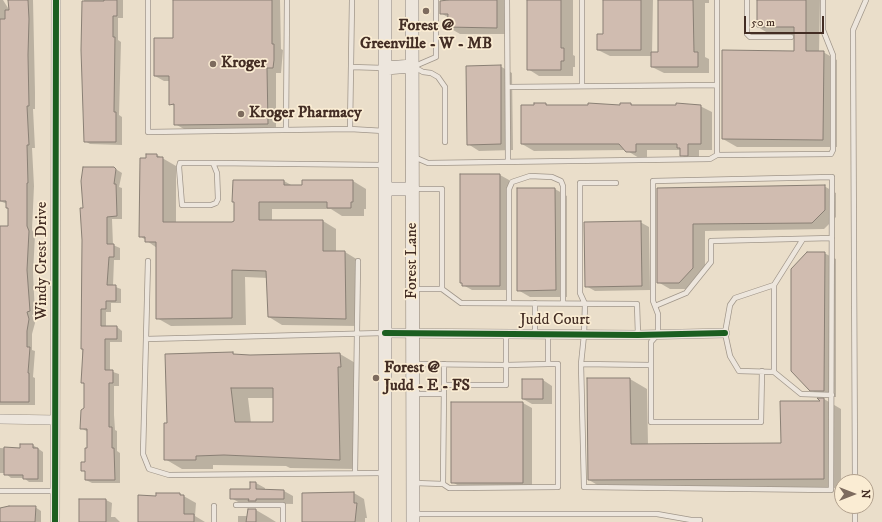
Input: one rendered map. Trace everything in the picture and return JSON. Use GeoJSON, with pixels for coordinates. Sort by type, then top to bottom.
{"type":"FeatureCollection","features":[{"type":"Feature","properties":{"kind":"main road","name":"Forest Lane"},"geometry":{"type":"LineString","coordinates":[[385,0],[385,522]]}},
{"type":"Feature","properties":{"kind":"main road","name":"Forest Lane"},"geometry":{"type":"LineString","coordinates":[[412,0],[413,518]]}},
{"type":"Feature","properties":{"kind":"main road"},"geometry":{"type":"LineString","coordinates":[[386,68],[413,66]]}},
{"type":"Feature","properties":{"kind":"main road"},"geometry":{"type":"LineString","coordinates":[[385,189],[413,189]]}},
{"type":"Feature","properties":{"kind":"street","name":"Windy Crest Drive"},"geometry":{"type":"LineString","coordinates":[[55,522],[56,0]]}},
{"type":"Feature","properties":{"kind":"street","name":"Judd Court"},"geometry":{"type":"LineString","coordinates":[[385,333],[638,335],[725,333]]}},
{"type":"Feature","properties":{"kind":"street"},"geometry":{"type":"LineString","coordinates":[[0,419],[55,420]]}},
{"type":"Feature","properties":{"kind":"lane"},"geometry":{"type":"LineString","coordinates":[[148,0],[148,132],[350,129],[385,131]]}},
{"type":"Feature","properties":{"kind":"lane"},"geometry":{"type":"LineString","coordinates":[[286,130],[287,0]]}},
{"type":"Feature","properties":{"kind":"lane"},"geometry":{"type":"LineString","coordinates":[[350,129],[352,0]]}},
{"type":"Feature","properties":{"kind":"lane"},"geometry":{"type":"LineString","coordinates":[[413,66],[436,57],[436,0]]}},
{"type":"Feature","properties":{"kind":"lane"},"geometry":{"type":"LineString","coordinates":[[507,0],[508,162]]}},
{"type":"Feature","properties":{"kind":"lane"},"geometry":{"type":"LineString","coordinates":[[582,0],[582,86]]}},
{"type":"Feature","properties":{"kind":"lane"},"geometry":{"type":"LineString","coordinates":[[717,0],[717,155]]}},
{"type":"Feature","properties":{"kind":"lane"},"geometry":{"type":"LineString","coordinates":[[747,0],[747,34],[750,37],[791,37]]}},
{"type":"Feature","properties":{"kind":"lane"},"geometry":{"type":"LineString","coordinates":[[413,157],[428,163],[710,159],[717,155],[831,154],[833,150],[833,55],[823,30],[823,0]]}},
{"type":"Feature","properties":{"kind":"lane"},"geometry":{"type":"LineString","coordinates":[[855,474],[853,30],[866,0]]}},
{"type":"Feature","properties":{"kind":"lane"},"geometry":{"type":"LineString","coordinates":[[413,66],[423,72],[431,73],[438,77],[445,87],[445,142]]}},
{"type":"Feature","properties":{"kind":"lane"},"geometry":{"type":"LineString","coordinates":[[351,67],[386,68]]}},
{"type":"Feature","properties":{"kind":"lane"},"geometry":{"type":"LineString","coordinates":[[508,87],[716,85]]}},
{"type":"Feature","properties":{"kind":"lane"},"geometry":{"type":"LineString","coordinates":[[213,163],[216,172],[218,199],[216,203],[211,205],[182,205],[179,174],[180,163],[213,163],[385,165]]}},
{"type":"Feature","properties":{"kind":"lane"},"geometry":{"type":"LineString","coordinates":[[509,303],[509,189],[512,182],[530,176],[552,177],[561,181],[563,186],[563,303]]}},
{"type":"Feature","properties":{"kind":"lane"},"geometry":{"type":"LineString","coordinates":[[616,183],[580,183],[580,293],[585,304],[581,364],[584,487],[831,490],[832,177],[653,181],[653,301],[658,314],[658,334],[651,342],[651,422],[761,422],[762,371]]}},
{"type":"Feature","properties":{"kind":"lane"},"geometry":{"type":"LineString","coordinates":[[413,189],[442,189],[442,289]]}},
{"type":"Feature","properties":{"kind":"lane"},"geometry":{"type":"LineString","coordinates":[[655,306],[686,293],[711,262],[712,241],[832,238]]}},
{"type":"Feature","properties":{"kind":"lane"},"geometry":{"type":"LineString","coordinates":[[774,372],[774,285],[803,239]]}},
{"type":"Feature","properties":{"kind":"lane"},"geometry":{"type":"LineString","coordinates":[[148,261],[143,454],[149,469],[169,475],[385,473]]}},
{"type":"Feature","properties":{"kind":"lane"},"geometry":{"type":"LineString","coordinates":[[355,473],[358,261]]}},
{"type":"Feature","properties":{"kind":"lane"},"geometry":{"type":"LineString","coordinates":[[774,285],[735,298],[730,305],[725,333],[730,356],[739,370],[774,372],[801,394],[832,395]]}},
{"type":"Feature","properties":{"kind":"lane"},"geometry":{"type":"LineString","coordinates":[[412,289],[442,289],[461,303],[637,304],[638,335]]}},
{"type":"Feature","properties":{"kind":"lane"},"geometry":{"type":"LineString","coordinates":[[535,303],[535,334]]}},
{"type":"Feature","properties":{"kind":"lane"},"geometry":{"type":"LineString","coordinates":[[146,339],[385,333]]}},
{"type":"Feature","properties":{"kind":"lane"},"geometry":{"type":"LineString","coordinates":[[444,385],[506,385],[506,334]]}},
{"type":"Feature","properties":{"kind":"lane"},"geometry":{"type":"LineString","coordinates":[[548,334],[548,364]]}},
{"type":"Feature","properties":{"kind":"lane"},"geometry":{"type":"LineString","coordinates":[[413,364],[558,364],[558,487],[449,488],[443,484],[413,483]]}},
{"type":"Feature","properties":{"kind":"lane"},"geometry":{"type":"LineString","coordinates":[[443,484],[444,364]]}},
{"type":"Feature","properties":{"kind":"lane"},"geometry":{"type":"LineString","coordinates":[[581,364],[651,365]]}},
{"type":"Feature","properties":{"kind":"lane"},"geometry":{"type":"LineString","coordinates":[[413,394],[444,394]]}},
{"type":"Feature","properties":{"kind":"lane"},"geometry":{"type":"LineString","coordinates":[[0,491],[55,491]]}},
{"type":"Feature","properties":{"kind":"lane"},"geometry":{"type":"LineString","coordinates":[[236,505],[283,505],[283,522]]}},
{"type":"Feature","properties":{"kind":"lane"},"geometry":{"type":"LineString","coordinates":[[214,506],[214,522]]}},
{"type":"Feature","properties":{"kind":"lane"},"geometry":{"type":"LineString","coordinates":[[413,518],[657,514],[691,520],[700,520]]}},
{"type":"Feature","properties":{"kind":"building"},"geometry":{"type":"Polygon","coordinates":[[[8,0],[28,0],[29,19],[29,106],[27,106],[29,145],[27,145],[27,226],[29,231],[27,270],[30,311],[27,312],[29,319],[27,347],[30,347],[28,373],[29,402],[0,402],[0,226],[8,226],[8,208],[6,208],[6,201],[0,201],[0,19],[5,19],[5,10],[9,10],[8,0]]]}},
{"type":"Feature","properties":{"kind":"building"},"geometry":{"type":"Polygon","coordinates":[[[117,0],[117,16],[113,16],[113,37],[115,37],[114,112],[116,112],[116,142],[84,142],[81,50],[82,1],[117,0]]]}},
{"type":"Feature","properties":{"kind":"building","name":"Kroger"},"geometry":{"type":"Polygon","coordinates":[[[173,0],[272,0],[272,44],[274,44],[274,60],[273,68],[267,68],[268,124],[174,125],[174,104],[169,105],[169,76],[154,76],[154,38],[173,38],[173,0]]]}},
{"type":"Feature","properties":{"kind":"building"},"geometry":{"type":"Polygon","coordinates":[[[497,0],[497,28],[447,27],[448,14],[440,14],[440,1],[497,0]]]}},
{"type":"Feature","properties":{"kind":"building"},"geometry":{"type":"Polygon","coordinates":[[[527,0],[561,0],[561,48],[564,48],[564,61],[561,61],[561,70],[527,70],[527,0]]]}},
{"type":"Feature","properties":{"kind":"building"},"geometry":{"type":"Polygon","coordinates":[[[603,0],[641,0],[641,50],[597,50],[597,34],[603,34],[603,0]]]}},
{"type":"Feature","properties":{"kind":"building"},"geometry":{"type":"Polygon","coordinates":[[[658,0],[693,0],[694,52],[698,52],[698,67],[651,67],[651,52],[658,52],[658,0]]]}},
{"type":"Feature","properties":{"kind":"building"},"geometry":{"type":"Polygon","coordinates":[[[757,0],[806,0],[806,51],[824,51],[823,140],[722,139],[722,50],[794,51],[794,27],[757,27],[757,0]]]}},
{"type":"Feature","properties":{"kind":"building"},"geometry":{"type":"Polygon","coordinates":[[[501,65],[501,144],[467,145],[466,66],[501,65]]]}},
{"type":"Feature","properties":{"kind":"building"},"geometry":{"type":"Polygon","coordinates":[[[534,103],[546,103],[546,105],[588,105],[588,103],[620,105],[620,103],[631,103],[631,105],[676,105],[676,103],[701,105],[701,144],[688,144],[688,156],[680,156],[680,148],[677,148],[677,144],[636,144],[636,152],[626,152],[619,144],[521,144],[521,105],[534,105],[534,103]]]}},
{"type":"Feature","properties":{"kind":"building"},"geometry":{"type":"Polygon","coordinates":[[[146,154],[157,154],[157,157],[163,157],[163,222],[234,221],[234,202],[232,202],[233,180],[284,180],[284,185],[302,185],[302,180],[353,180],[353,202],[351,202],[351,208],[327,208],[327,202],[259,202],[259,220],[323,220],[323,251],[345,251],[346,319],[268,317],[266,271],[232,270],[232,318],[156,319],[156,242],[145,242],[145,237],[139,237],[140,158],[146,158],[146,154]]]}},
{"type":"Feature","properties":{"kind":"building"},"geometry":{"type":"Polygon","coordinates":[[[83,167],[114,167],[116,169],[114,184],[116,184],[117,216],[107,217],[107,244],[114,244],[114,257],[109,257],[107,285],[116,285],[116,301],[106,301],[106,309],[101,309],[101,326],[117,326],[117,339],[105,339],[105,370],[113,370],[113,383],[109,383],[109,427],[112,427],[115,480],[85,480],[85,471],[81,471],[81,462],[85,462],[85,448],[87,448],[87,429],[80,429],[81,410],[84,408],[84,383],[81,383],[83,349],[81,349],[82,240],[80,208],[83,208],[81,181],[83,167]]]}},
{"type":"Feature","properties":{"kind":"building"},"geometry":{"type":"Polygon","coordinates":[[[460,174],[500,174],[500,286],[462,286],[462,283],[460,283],[460,174]]]}},
{"type":"Feature","properties":{"kind":"building"},"geometry":{"type":"Polygon","coordinates":[[[825,185],[825,210],[812,223],[693,224],[693,268],[679,283],[657,283],[657,188],[825,185]]]}},
{"type":"Feature","properties":{"kind":"building"},"geometry":{"type":"Polygon","coordinates":[[[517,188],[555,188],[556,290],[517,291],[517,188]]]}},
{"type":"Feature","properties":{"kind":"building"},"geometry":{"type":"Polygon","coordinates":[[[641,221],[642,286],[585,287],[584,222],[641,221]]]}},
{"type":"Feature","properties":{"kind":"building"},"geometry":{"type":"Polygon","coordinates":[[[807,252],[825,252],[824,391],[810,391],[791,371],[791,269],[807,252]]]}},
{"type":"Feature","properties":{"kind":"building"},"geometry":{"type":"Polygon","coordinates":[[[233,352],[233,354],[250,355],[340,353],[341,367],[338,367],[340,460],[224,455],[196,456],[196,460],[164,460],[164,423],[167,423],[165,354],[233,352]],[[231,388],[235,422],[273,422],[273,388],[231,388]]]}},
{"type":"Feature","properties":{"kind":"building"},"geometry":{"type":"Polygon","coordinates":[[[587,378],[630,378],[631,444],[781,443],[780,401],[820,401],[817,398],[824,398],[824,479],[588,480],[587,378]]]}},
{"type":"Feature","properties":{"kind":"building"},"geometry":{"type":"Polygon","coordinates":[[[522,379],[543,379],[543,399],[522,399],[522,379]]]}},
{"type":"Feature","properties":{"kind":"building"},"geometry":{"type":"Polygon","coordinates":[[[451,402],[523,402],[523,483],[451,483],[451,402]]]}},
{"type":"Feature","properties":{"kind":"building"},"geometry":{"type":"Polygon","coordinates":[[[20,444],[33,444],[33,448],[38,448],[38,479],[23,479],[23,475],[4,475],[4,447],[20,448],[20,444]]]}},
{"type":"Feature","properties":{"kind":"building"},"geometry":{"type":"Polygon","coordinates":[[[250,482],[256,482],[256,489],[284,490],[284,499],[256,499],[256,501],[248,501],[249,499],[230,499],[230,489],[250,489],[250,482]]]}},
{"type":"Feature","properties":{"kind":"building"},"geometry":{"type":"Polygon","coordinates":[[[354,492],[354,503],[357,503],[355,522],[302,522],[302,493],[354,492]]]}},
{"type":"Feature","properties":{"kind":"building"},"geometry":{"type":"Polygon","coordinates":[[[156,493],[180,493],[180,495],[184,495],[184,514],[194,514],[194,522],[138,522],[138,495],[156,496],[156,493]]]}},
{"type":"Feature","properties":{"kind":"building"},"geometry":{"type":"Polygon","coordinates":[[[79,499],[106,499],[106,522],[79,522],[79,499]]]}},
{"type":"Feature","properties":{"kind":"building"},"geometry":{"type":"Polygon","coordinates":[[[9,506],[36,506],[35,522],[0,522],[0,508],[9,506]]]}},
{"type":"Feature","properties":{"kind":"building"},"geometry":{"type":"Polygon","coordinates":[[[248,509],[256,509],[256,522],[246,522],[248,509]]]}},
{"type":"Feature","properties":{"kind":"cycle path"},"geometry":{"type":"LineString","coordinates":[[55,522],[56,0]]}},
{"type":"Feature","properties":{"kind":"cycle path"},"geometry":{"type":"LineString","coordinates":[[385,333],[638,335],[725,333]]}},
{"type":"Feature","properties":{"kind":"place","name":"Forest @ Greenville - W - MB"},"geometry":{"type":"Point","coordinates":[426,11]}},
{"type":"Feature","properties":{"kind":"place","name":"Kroger"},"geometry":{"type":"Point","coordinates":[213,64]}},
{"type":"Feature","properties":{"kind":"place","name":"Kroger Pharmacy"},"geometry":{"type":"Point","coordinates":[241,114]}},
{"type":"Feature","properties":{"kind":"place","name":"Forest @ Judd - E - FS"},"geometry":{"type":"Point","coordinates":[376,378]}}]}
